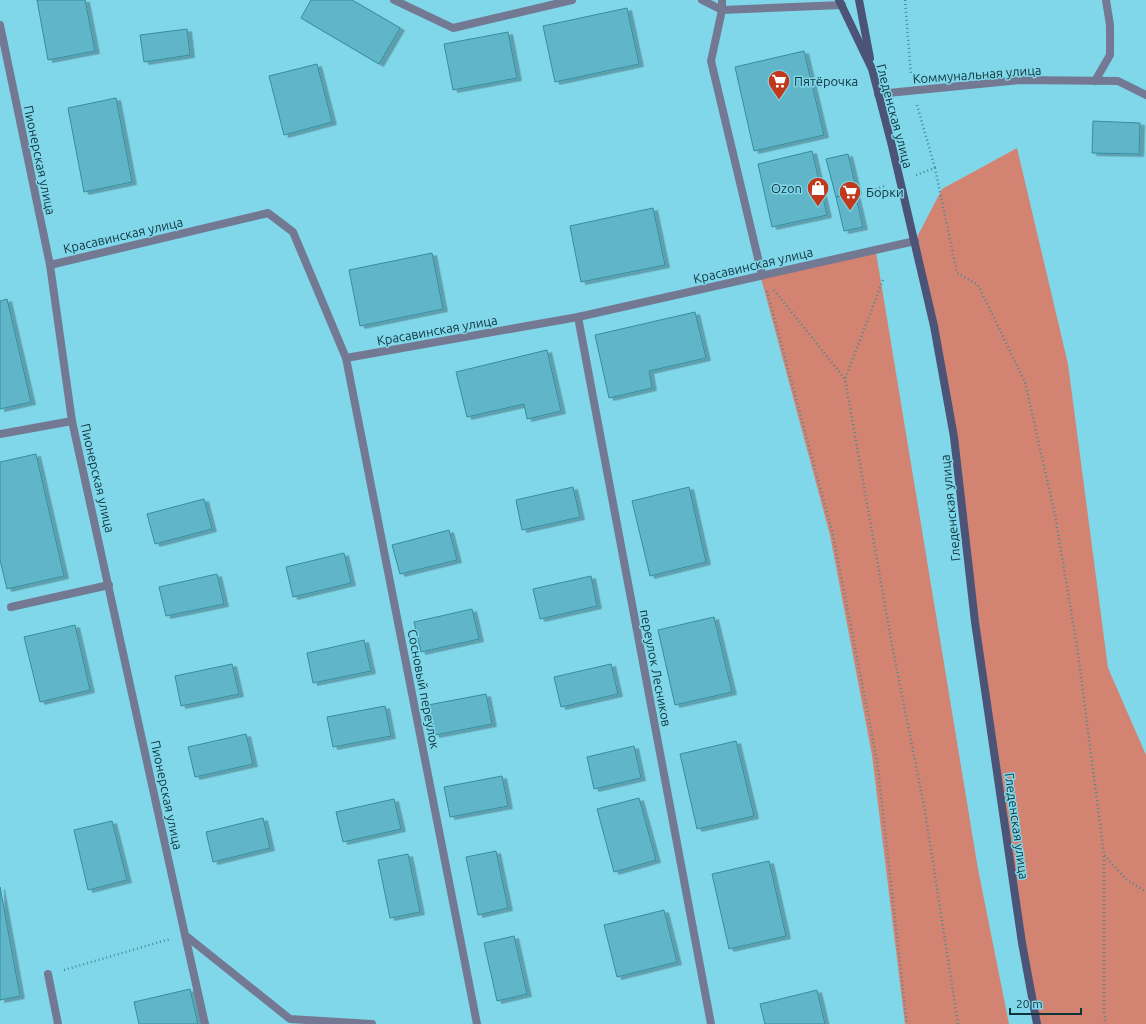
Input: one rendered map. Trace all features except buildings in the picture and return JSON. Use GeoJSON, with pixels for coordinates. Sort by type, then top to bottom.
{"type":"FeatureCollection","features":[{"type":"Feature","properties":{"kind":"main road"},"geometry":{"type":"LineString","coordinates":[[859,0],[872,69]]}},
{"type":"Feature","properties":{"kind":"main road","name":"Гледенская улица"},"geometry":{"type":"LineString","coordinates":[[840,2],[872,69],[934,326],[954,437],[975,622],[1022,943],[1037,1024]]}},
{"type":"Feature","properties":{"kind":"street"},"geometry":{"type":"LineString","coordinates":[[394,0],[453,28],[572,0]]}},
{"type":"Feature","properties":{"kind":"street"},"geometry":{"type":"LineString","coordinates":[[702,0],[722,10],[840,2]]}},
{"type":"Feature","properties":{"kind":"street"},"geometry":{"type":"LineString","coordinates":[[721,0],[722,10],[711,61],[762,275]]}},
{"type":"Feature","properties":{"kind":"street"},"geometry":{"type":"LineString","coordinates":[[1094,81],[1110,55],[1110,24],[1106,0]]}},
{"type":"Feature","properties":{"kind":"street","name":"Пионерская улица"},"geometry":{"type":"LineString","coordinates":[[0,24],[50,265],[72,421],[110,585],[204,1024]]}},
{"type":"Feature","properties":{"kind":"street","name":"Коммунальная улица"},"geometry":{"type":"LineString","coordinates":[[878,94],[1020,80],[1118,81],[1146,95]]}},
{"type":"Feature","properties":{"kind":"street","name":"Красавинская улица"},"geometry":{"type":"LineString","coordinates":[[50,265],[268,213],[292,232],[346,358],[578,317],[914,241]]}},
{"type":"Feature","properties":{"kind":"street","name":"переулок Лесников"},"geometry":{"type":"LineString","coordinates":[[578,317],[711,1024]]}},
{"type":"Feature","properties":{"kind":"street","name":"Сосновый переулок"},"geometry":{"type":"LineString","coordinates":[[346,358],[477,1024]]}},
{"type":"Feature","properties":{"kind":"street"},"geometry":{"type":"LineString","coordinates":[[0,434],[72,421]]}},
{"type":"Feature","properties":{"kind":"street"},"geometry":{"type":"LineString","coordinates":[[11,607],[110,585]]}},
{"type":"Feature","properties":{"kind":"street"},"geometry":{"type":"LineString","coordinates":[[185,935],[290,1019],[372,1024]]}},
{"type":"Feature","properties":{"kind":"street"},"geometry":{"type":"LineString","coordinates":[[48,974],[58,1024]]}},
{"type":"Feature","properties":{"kind":"path"},"geometry":{"type":"LineString","coordinates":[[868,192],[934,168],[957,272],[978,285],[1025,382],[1055,515],[1077,645],[1104,855],[1104,1012],[1106,1024]]}},
{"type":"Feature","properties":{"kind":"path"},"geometry":{"type":"LineString","coordinates":[[762,275],[845,379],[892,645],[925,811],[958,1024]]}},
{"type":"Feature","properties":{"kind":"path"},"geometry":{"type":"LineString","coordinates":[[762,275],[833,535],[874,746],[907,1023]]}},
{"type":"Feature","properties":{"kind":"path"},"geometry":{"type":"LineString","coordinates":[[845,379],[883,280]]}},
{"type":"Feature","properties":{"kind":"path"},"geometry":{"type":"LineString","coordinates":[[1104,855],[1126,878],[1146,892]]}},
{"type":"Feature","properties":{"kind":"path"},"geometry":{"type":"LineString","coordinates":[[48,974],[185,935]]}},
{"type":"Feature","properties":{"kind":"shaded area"},"geometry":{"type":"Polygon","coordinates":[[[1017,148],[1068,364],[1108,668],[1146,755],[1146,1024],[1037,1024],[1022,943],[954,437],[915,241],[942,189],[1017,148]]]}},
{"type":"Feature","properties":{"kind":"shaded area"},"geometry":{"type":"Polygon","coordinates":[[[876,252],[978,869],[1009,1024],[905,1024],[872,755],[830,535],[761,278],[876,252]]]}},
{"type":"Feature","properties":{"kind":"place","name":"Пятёрочка"},"geometry":{"type":"Point","coordinates":[779,100]}},
{"type":"Feature","properties":{"kind":"place","name":"Ozon"},"geometry":{"type":"Point","coordinates":[818,208]}},
{"type":"Feature","properties":{"kind":"place","name":"Борки"},"geometry":{"type":"Point","coordinates":[850,212]}}]}
